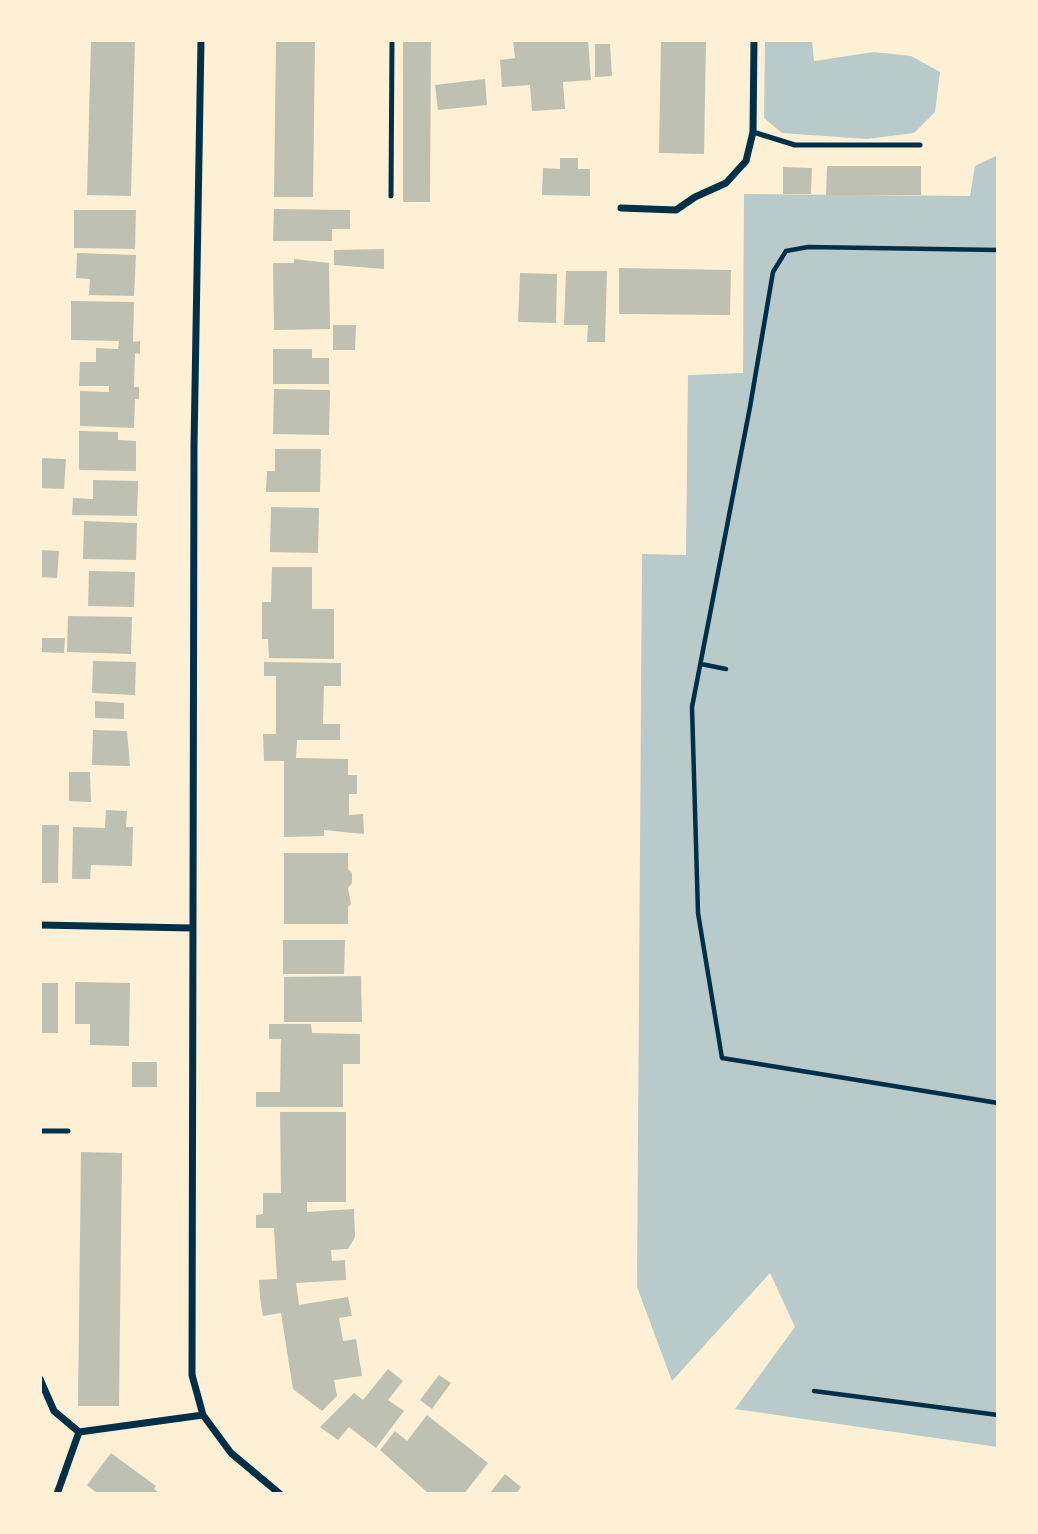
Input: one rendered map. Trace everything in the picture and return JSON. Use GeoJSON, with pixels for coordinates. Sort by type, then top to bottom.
{"type":"FeatureCollection","features":[{"type":"Feature","properties":{"kind":"street"},"geometry":{"type":"LineString","coordinates":[[201,40],[194,446],[192,1363],[203,1415],[231,1453],[280,1494]]}},
{"type":"Feature","properties":{"kind":"street"},"geometry":{"type":"LineString","coordinates":[[621,208],[676,210],[726,183],[746,161],[753,132],[754,40]]}},
{"type":"Feature","properties":{"kind":"street"},"geometry":{"type":"LineString","coordinates":[[40,925],[192,928]]}},
{"type":"Feature","properties":{"kind":"street"},"geometry":{"type":"LineString","coordinates":[[40,1379],[54,1411],[79,1432],[203,1415]]}},
{"type":"Feature","properties":{"kind":"street"},"geometry":{"type":"LineString","coordinates":[[57,1494],[79,1432]]}},
{"type":"Feature","properties":{"kind":"lane"},"geometry":{"type":"LineString","coordinates":[[391,196],[392,40]]}},
{"type":"Feature","properties":{"kind":"lane"},"geometry":{"type":"LineString","coordinates":[[753,132],[795,145],[920,145]]}},
{"type":"Feature","properties":{"kind":"lane"},"geometry":{"type":"LineString","coordinates":[[40,1131],[68,1131]]}},
{"type":"Feature","properties":{"kind":"path"},"geometry":{"type":"LineString","coordinates":[[998,250],[808,247],[786,251],[773,272],[692,707],[698,913],[722,1058],[998,1103]]}},
{"type":"Feature","properties":{"kind":"path"},"geometry":{"type":"LineString","coordinates":[[701,664],[726,669]]}},
{"type":"Feature","properties":{"kind":"path"},"geometry":{"type":"LineString","coordinates":[[814,1391],[998,1415]]}},
{"type":"Feature","properties":{"kind":"shaded area"},"geometry":{"type":"Polygon","coordinates":[[[765,40],[812,40],[814,61],[874,52],[911,56],[940,72],[935,112],[914,133],[867,139],[782,133],[764,118],[765,40]]]}},
{"type":"Feature","properties":{"kind":"shaded area"},"geometry":{"type":"Polygon","coordinates":[[[998,155],[998,1447],[735,1409],[795,1327],[770,1273],[672,1381],[637,1287],[642,554],[686,555],[688,375],[743,373],[744,194],[970,196],[975,166],[998,155]]]}},
{"type":"Feature","properties":{"kind":"building"},"geometry":{"type":"Polygon","coordinates":[[[91,40],[135,40],[131,196],[87,195],[91,40]]]}},
{"type":"Feature","properties":{"kind":"building"},"geometry":{"type":"Polygon","coordinates":[[[276,40],[315,40],[313,197],[274,197],[276,40]]]}},
{"type":"Feature","properties":{"kind":"building"},"geometry":{"type":"Polygon","coordinates":[[[403,40],[431,40],[430,202],[403,202],[403,40]]]}},
{"type":"Feature","properties":{"kind":"building"},"geometry":{"type":"Polygon","coordinates":[[[513,40],[588,40],[591,80],[563,82],[565,109],[532,111],[530,85],[502,87],[500,60],[515,58],[513,40]]]}},
{"type":"Feature","properties":{"kind":"building"},"geometry":{"type":"Polygon","coordinates":[[[661,40],[706,40],[704,154],[659,153],[661,40]]]}},
{"type":"Feature","properties":{"kind":"building"},"geometry":{"type":"Polygon","coordinates":[[[595,44],[610,44],[612,76],[595,77],[595,44]]]}},
{"type":"Feature","properties":{"kind":"building"},"geometry":{"type":"Polygon","coordinates":[[[485,79],[487,105],[438,110],[435,85],[485,79]]]}},
{"type":"Feature","properties":{"kind":"building"},"geometry":{"type":"Polygon","coordinates":[[[560,158],[578,158],[578,169],[590,169],[590,196],[542,195],[543,168],[560,169],[560,158]]]}},
{"type":"Feature","properties":{"kind":"building"},"geometry":{"type":"Polygon","coordinates":[[[827,166],[921,166],[921,195],[826,195],[827,166]]]}},
{"type":"Feature","properties":{"kind":"building"},"geometry":{"type":"Polygon","coordinates":[[[783,167],[812,168],[811,194],[783,194],[783,167]]]}},
{"type":"Feature","properties":{"kind":"building"},"geometry":{"type":"Polygon","coordinates":[[[274,209],[350,210],[350,229],[332,229],[332,241],[273,241],[274,209]]]}},
{"type":"Feature","properties":{"kind":"building"},"geometry":{"type":"Polygon","coordinates":[[[74,210],[136,210],[135,249],[74,248],[74,210]]]}},
{"type":"Feature","properties":{"kind":"building"},"geometry":{"type":"Polygon","coordinates":[[[384,249],[384,269],[334,265],[334,250],[384,249]]]}},
{"type":"Feature","properties":{"kind":"building"},"geometry":{"type":"Polygon","coordinates":[[[77,253],[136,255],[134,296],[89,295],[90,279],[76,278],[77,253]]]}},
{"type":"Feature","properties":{"kind":"building"},"geometry":{"type":"Polygon","coordinates":[[[294,259],[329,263],[330,329],[274,330],[273,263],[294,263],[294,259]]]}},
{"type":"Feature","properties":{"kind":"building"},"geometry":{"type":"Polygon","coordinates":[[[619,268],[731,270],[730,315],[619,314],[619,268]]]}},
{"type":"Feature","properties":{"kind":"building"},"geometry":{"type":"Polygon","coordinates":[[[566,271],[607,271],[605,342],[587,342],[588,325],[564,325],[566,271]]]}},
{"type":"Feature","properties":{"kind":"building"},"geometry":{"type":"Polygon","coordinates":[[[520,273],[557,274],[556,323],[518,322],[520,273]]]}},
{"type":"Feature","properties":{"kind":"building"},"geometry":{"type":"Polygon","coordinates":[[[71,301],[134,302],[133,342],[140,341],[140,354],[135,353],[134,387],[139,387],[139,399],[135,399],[134,428],[80,426],[80,391],[109,392],[109,386],[79,386],[80,362],[96,362],[96,348],[118,349],[119,341],[71,340],[71,301]]]}},
{"type":"Feature","properties":{"kind":"building"},"geometry":{"type":"Polygon","coordinates":[[[333,325],[356,325],[355,350],[333,350],[333,325]]]}},
{"type":"Feature","properties":{"kind":"building"},"geometry":{"type":"Polygon","coordinates":[[[273,349],[312,349],[312,358],[329,358],[329,384],[273,384],[273,349]]]}},
{"type":"Feature","properties":{"kind":"building"},"geometry":{"type":"Polygon","coordinates":[[[274,389],[330,390],[329,435],[273,434],[274,389]]]}},
{"type":"Feature","properties":{"kind":"building"},"geometry":{"type":"Polygon","coordinates":[[[79,431],[118,432],[118,440],[136,441],[136,471],[79,470],[79,431]]]}},
{"type":"Feature","properties":{"kind":"building"},"geometry":{"type":"Polygon","coordinates":[[[275,449],[321,449],[320,492],[266,492],[267,471],[275,471],[275,449]]]}},
{"type":"Feature","properties":{"kind":"building"},"geometry":{"type":"Polygon","coordinates":[[[40,458],[66,459],[64,489],[40,488],[40,458]]]}},
{"type":"Feature","properties":{"kind":"building"},"geometry":{"type":"Polygon","coordinates":[[[93,480],[138,481],[137,516],[72,515],[73,498],[93,499],[93,480]]]}},
{"type":"Feature","properties":{"kind":"building"},"geometry":{"type":"Polygon","coordinates":[[[271,507],[319,508],[318,553],[270,552],[271,507]]]}},
{"type":"Feature","properties":{"kind":"building"},"geometry":{"type":"Polygon","coordinates":[[[84,521],[137,523],[136,560],[83,559],[84,521]]]}},
{"type":"Feature","properties":{"kind":"building"},"geometry":{"type":"Polygon","coordinates":[[[40,550],[59,551],[57,578],[40,577],[40,550]]]}},
{"type":"Feature","properties":{"kind":"building"},"geometry":{"type":"Polygon","coordinates":[[[272,567],[312,567],[312,609],[334,609],[334,659],[269,658],[268,639],[262,639],[262,602],[271,602],[272,567]]]}},
{"type":"Feature","properties":{"kind":"building"},"geometry":{"type":"Polygon","coordinates":[[[89,571],[135,572],[134,607],[88,606],[89,571]]]}},
{"type":"Feature","properties":{"kind":"building"},"geometry":{"type":"Polygon","coordinates":[[[68,616],[132,617],[131,654],[67,652],[68,616]]]}},
{"type":"Feature","properties":{"kind":"building"},"geometry":{"type":"Polygon","coordinates":[[[40,638],[65,638],[64,653],[40,652],[40,638]]]}},
{"type":"Feature","properties":{"kind":"building"},"geometry":{"type":"Polygon","coordinates":[[[93,661],[136,662],[135,695],[92,693],[93,661]]]}},
{"type":"Feature","properties":{"kind":"building"},"geometry":{"type":"Polygon","coordinates":[[[264,662],[341,663],[341,686],[324,686],[323,724],[340,724],[340,740],[297,740],[296,758],[348,759],[348,775],[357,775],[357,794],[349,794],[349,815],[363,814],[364,834],[324,830],[324,836],[284,837],[284,761],[264,761],[263,734],[276,734],[276,676],[264,676],[264,662]]]}},
{"type":"Feature","properties":{"kind":"building"},"geometry":{"type":"Polygon","coordinates":[[[95,701],[124,703],[124,719],[95,718],[95,701]]]}},
{"type":"Feature","properties":{"kind":"building"},"geometry":{"type":"Polygon","coordinates":[[[93,730],[127,731],[130,766],[92,765],[93,730]]]}},
{"type":"Feature","properties":{"kind":"building"},"geometry":{"type":"Polygon","coordinates":[[[69,772],[90,772],[91,802],[69,801],[69,772]]]}},
{"type":"Feature","properties":{"kind":"building"},"geometry":{"type":"Polygon","coordinates":[[[106,810],[127,811],[126,827],[133,827],[132,866],[91,865],[90,879],[72,879],[73,827],[105,828],[106,810]]]}},
{"type":"Feature","properties":{"kind":"building"},"geometry":{"type":"Polygon","coordinates":[[[40,825],[59,825],[58,883],[40,883],[40,825]]]}},
{"type":"Feature","properties":{"kind":"building"},"geometry":{"type":"Polygon","coordinates":[[[284,853],[348,853],[348,869],[352,873],[352,883],[348,888],[351,904],[348,907],[348,924],[284,924],[284,853]]]}},
{"type":"Feature","properties":{"kind":"building"},"geometry":{"type":"Polygon","coordinates":[[[283,940],[345,940],[344,974],[283,974],[283,940]]]}},
{"type":"Feature","properties":{"kind":"building"},"geometry":{"type":"Polygon","coordinates":[[[361,976],[362,1022],[284,1022],[284,977],[361,976]]]}},
{"type":"Feature","properties":{"kind":"building"},"geometry":{"type":"Polygon","coordinates":[[[75,982],[130,983],[129,1046],[90,1045],[90,1024],[75,1024],[75,982]]]}},
{"type":"Feature","properties":{"kind":"building"},"geometry":{"type":"Polygon","coordinates":[[[40,983],[58,983],[58,1033],[40,1033],[40,983]]]}},
{"type":"Feature","properties":{"kind":"building"},"geometry":{"type":"Polygon","coordinates":[[[269,1024],[311,1024],[312,1033],[360,1034],[360,1064],[343,1064],[343,1107],[256,1107],[256,1092],[280,1092],[281,1039],[269,1039],[269,1024]]]}},
{"type":"Feature","properties":{"kind":"building"},"geometry":{"type":"Polygon","coordinates":[[[132,1062],[157,1062],[157,1087],[132,1087],[132,1062]]]}},
{"type":"Feature","properties":{"kind":"building"},"geometry":{"type":"Polygon","coordinates":[[[280,1112],[346,1112],[346,1202],[307,1202],[307,1212],[354,1209],[355,1237],[348,1249],[331,1250],[332,1261],[345,1260],[346,1280],[296,1283],[299,1305],[348,1297],[352,1316],[339,1318],[343,1341],[356,1339],[362,1376],[334,1380],[337,1396],[322,1411],[293,1389],[281,1313],[263,1316],[260,1298],[259,1280],[277,1279],[274,1228],[256,1228],[256,1215],[263,1214],[263,1193],[281,1193],[280,1112]]]}},
{"type":"Feature","properties":{"kind":"building"},"geometry":{"type":"Polygon","coordinates":[[[81,1152],[122,1153],[119,1406],[78,1406],[81,1152]]]}},
{"type":"Feature","properties":{"kind":"building"},"geometry":{"type":"Polygon","coordinates":[[[388,1369],[403,1381],[388,1400],[404,1411],[376,1448],[349,1427],[338,1440],[320,1427],[354,1393],[363,1400],[388,1369]]]}},
{"type":"Feature","properties":{"kind":"building"},"geometry":{"type":"Polygon","coordinates":[[[439,1375],[451,1383],[432,1409],[420,1400],[439,1375]]]}},
{"type":"Feature","properties":{"kind":"building"},"geometry":{"type":"Polygon","coordinates":[[[427,1415],[488,1463],[464,1494],[429,1494],[380,1450],[395,1431],[407,1441],[427,1415]]]}},
{"type":"Feature","properties":{"kind":"building"},"geometry":{"type":"Polygon","coordinates":[[[111,1453],[156,1486],[154,1489],[161,1494],[98,1494],[87,1485],[111,1453]]]}},
{"type":"Feature","properties":{"kind":"building"},"geometry":{"type":"Polygon","coordinates":[[[505,1474],[521,1487],[516,1494],[489,1494],[505,1474]]]}}]}
